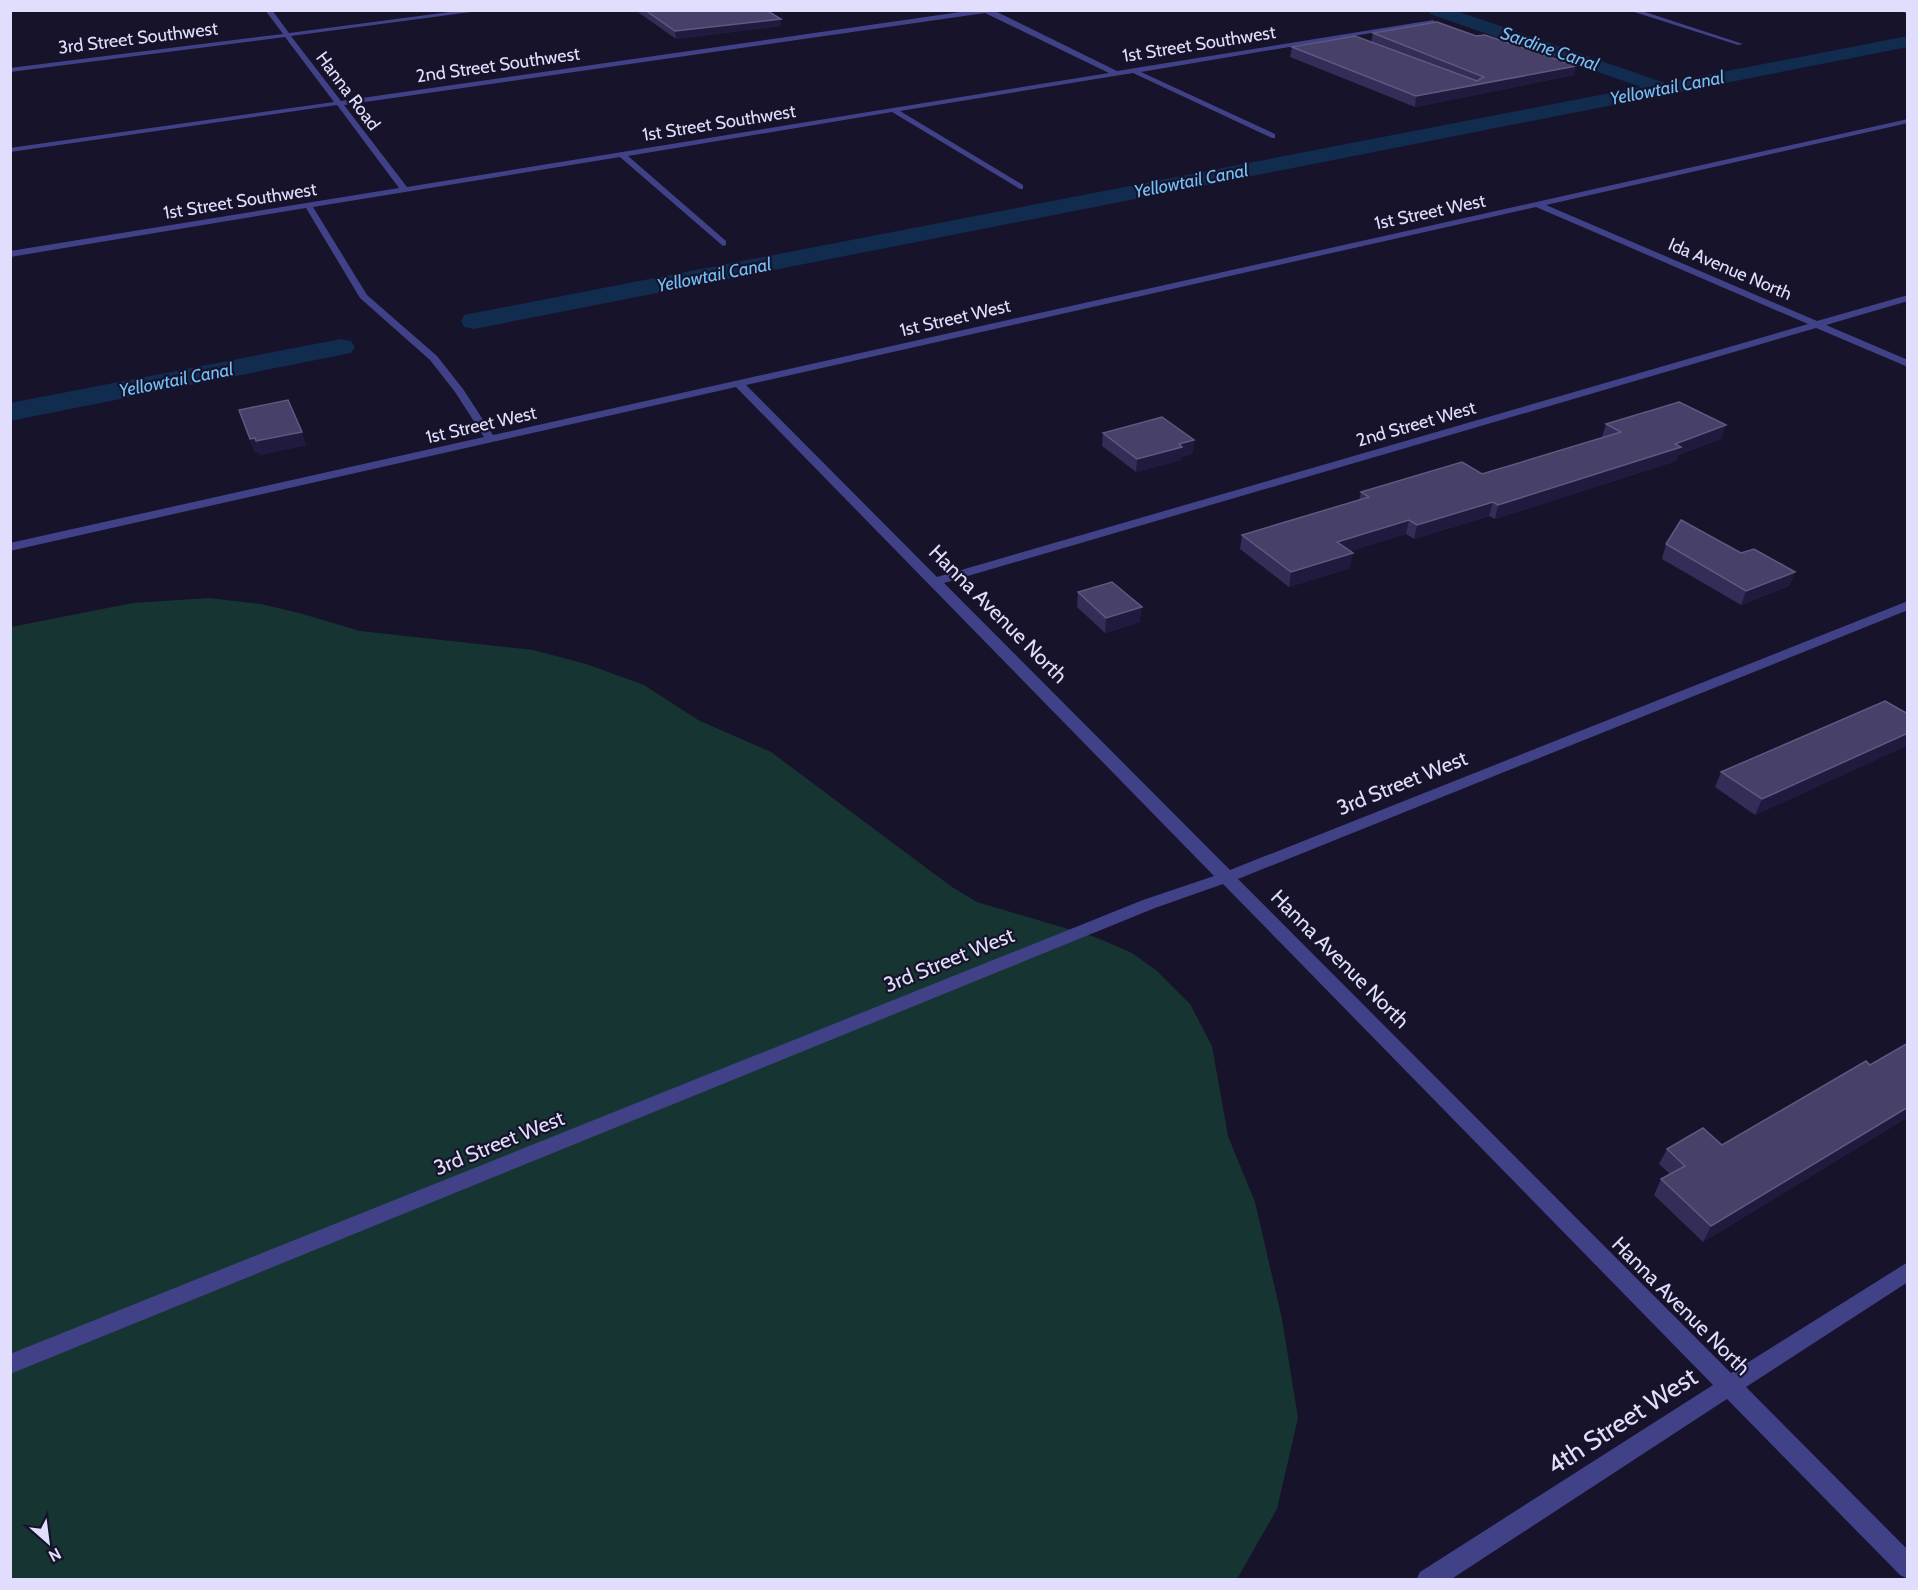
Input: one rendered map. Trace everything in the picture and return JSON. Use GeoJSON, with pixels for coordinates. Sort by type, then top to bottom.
{"type":"FeatureCollection","features":[{"type":"Feature","properties":{"kind":"street","name":"Hanna Road"},"geometry":{"type":"LineString","coordinates":[[268,10],[404,189]]}},
{"type":"Feature","properties":{"kind":"street","name":"3rd Street Southwest"},"geometry":{"type":"LineString","coordinates":[[10,70],[483,10]]}},
{"type":"Feature","properties":{"kind":"street","name":"2nd Street Southwest"},"geometry":{"type":"LineString","coordinates":[[10,150],[990,10]]}},
{"type":"Feature","properties":{"kind":"street"},"geometry":{"type":"LineString","coordinates":[[1631,10],[1740,44]]}},
{"type":"Feature","properties":{"kind":"street"},"geometry":{"type":"LineString","coordinates":[[985,11],[1115,73]]}},
{"type":"Feature","properties":{"kind":"street","name":"1st Street Southwest"},"geometry":{"type":"LineString","coordinates":[[10,254],[1433,22]]}},
{"type":"Feature","properties":{"kind":"street"},"geometry":{"type":"LineString","coordinates":[[1342,36],[1362,44]]}},
{"type":"Feature","properties":{"kind":"street"},"geometry":{"type":"LineString","coordinates":[[1131,70],[1272,136]]}},
{"type":"Feature","properties":{"kind":"street"},"geometry":{"type":"LineString","coordinates":[[892,110],[1020,187]]}},
{"type":"Feature","properties":{"kind":"street","name":"1st Street West"},"geometry":{"type":"LineString","coordinates":[[10,548],[1908,121]]}},
{"type":"Feature","properties":{"kind":"street"},"geometry":{"type":"LineString","coordinates":[[621,154],[723,243]]}},
{"type":"Feature","properties":{"kind":"street"},"geometry":{"type":"LineString","coordinates":[[308,205],[363,296],[372,307],[424,349],[439,365],[490,439]]}},
{"type":"Feature","properties":{"kind":"street","name":"Ida Avenue North"},"geometry":{"type":"LineString","coordinates":[[1539,205],[1908,364]]}},
{"type":"Feature","properties":{"kind":"street","name":"2nd Street West"},"geometry":{"type":"LineString","coordinates":[[934,582],[1908,298]]}},
{"type":"Feature","properties":{"kind":"street","name":"Hanna Avenue North"},"geometry":{"type":"LineString","coordinates":[[739,384],[1908,1567]]}},
{"type":"Feature","properties":{"kind":"street","name":"3rd Street West"},"geometry":{"type":"LineString","coordinates":[[10,1364],[1149,904],[1227,877],[1908,605]]}},
{"type":"Feature","properties":{"kind":"street","name":"4th Street West"},"geometry":{"type":"LineString","coordinates":[[1428,1580],[1908,1271]]}},
{"type":"Feature","properties":{"kind":"green space"},"geometry":{"type":"Polygon","coordinates":[[[209,598],[261,604],[360,631],[533,650],[586,664],[644,685],[698,720],[771,752],[952,887],[977,902],[1095,937],[1132,953],[1157,971],[1190,1004],[1212,1046],[1228,1136],[1255,1202],[1282,1319],[1298,1418],[1277,1509],[1237,1579],[11,1580],[11,627],[133,603],[209,598]]]}},
{"type":"Feature","properties":{"kind":"building"},"geometry":{"type":"Polygon","coordinates":[[[645,10],[766,10],[781,19],[675,31],[645,10]]]}},
{"type":"Feature","properties":{"kind":"building"},"geometry":{"type":"Polygon","coordinates":[[[1437,22],[1476,36],[1485,35],[1576,66],[1416,96],[1292,47],[1355,36],[1477,81],[1484,77],[1373,33],[1437,22]]]}},
{"type":"Feature","properties":{"kind":"building"},"geometry":{"type":"Polygon","coordinates":[[[288,400],[302,432],[256,441],[255,438],[250,439],[239,410],[288,400]]]}},
{"type":"Feature","properties":{"kind":"building"},"geometry":{"type":"Polygon","coordinates":[[[1679,402],[1726,425],[1675,444],[1681,447],[1498,505],[1493,502],[1417,525],[1409,520],[1337,542],[1353,553],[1291,572],[1242,535],[1369,497],[1361,492],[1462,462],[1482,474],[1621,432],[1606,424],[1679,402]]]}},
{"type":"Feature","properties":{"kind":"building"},"geometry":{"type":"Polygon","coordinates":[[[1162,417],[1194,440],[1179,444],[1182,447],[1137,459],[1103,433],[1162,417]]]}},
{"type":"Feature","properties":{"kind":"building"},"geometry":{"type":"Polygon","coordinates":[[[1681,520],[1741,553],[1754,549],[1795,572],[1746,591],[1666,544],[1681,520]]]}},
{"type":"Feature","properties":{"kind":"building"},"geometry":{"type":"Polygon","coordinates":[[[1112,582],[1142,607],[1106,618],[1078,592],[1112,582]]]}},
{"type":"Feature","properties":{"kind":"building"},"geometry":{"type":"Polygon","coordinates":[[[1885,701],[1908,714],[1908,733],[1762,799],[1721,772],[1885,701]]]}},
{"type":"Feature","properties":{"kind":"building"},"geometry":{"type":"Polygon","coordinates":[[[1908,1043],[1908,1107],[1711,1226],[1661,1179],[1685,1166],[1667,1149],[1703,1128],[1722,1145],[1866,1061],[1870,1065],[1908,1043]]]}},
{"type":"Feature","properties":{"kind":"waterway","name":"Sardine Canal"},"geometry":{"type":"LineString","coordinates":[[1436,10],[1662,88]]}},
{"type":"Feature","properties":{"kind":"waterway","name":"Yellowtail Canal"},"geometry":{"type":"LineString","coordinates":[[474,321],[1908,41]]}},
{"type":"Feature","properties":{"kind":"waterway","name":"Yellowtail Canal"},"geometry":{"type":"LineString","coordinates":[[10,412],[341,347]]}}]}
